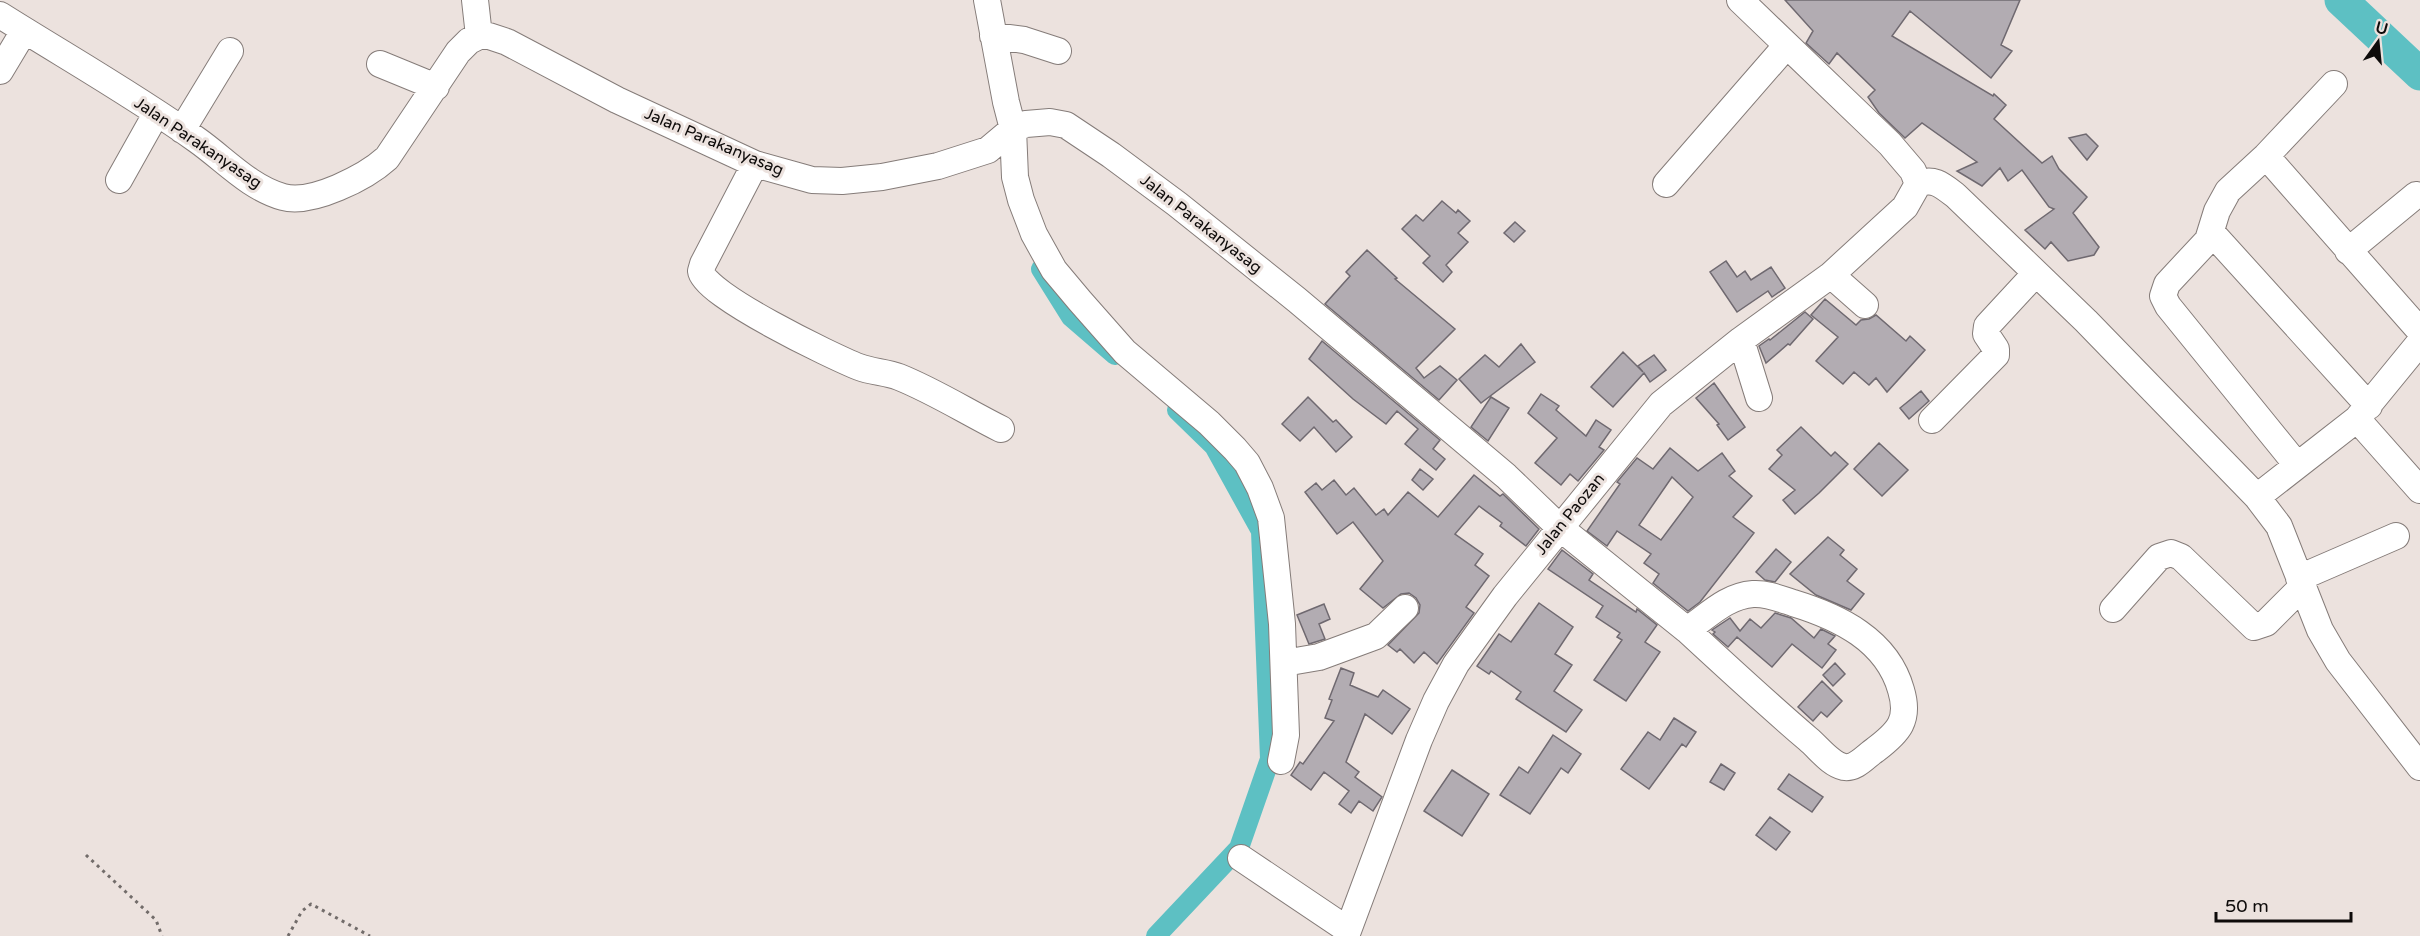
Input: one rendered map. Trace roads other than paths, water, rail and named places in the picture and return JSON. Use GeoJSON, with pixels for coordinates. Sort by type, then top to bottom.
{"type":"FeatureCollection","features":[{"type":"Feature","properties":{"kind":"street"},"geometry":{"type":"LineString","coordinates":[[475,0],[479,36]]}},
{"type":"Feature","properties":{"kind":"street"},"geometry":{"type":"LineString","coordinates":[[987,0],[993,36],[1002,138],[1034,234],[1054,270],[1125,352],[1209,423],[1235,449],[1247,463],[1260,488],[1271,518],[1282,624],[1286,735],[1281,761]]}},
{"type":"Feature","properties":{"kind":"street"},"geometry":{"type":"LineString","coordinates":[[1740,0],[1890,144],[1912,171],[1918,184],[1935,181],[1944,186],[2086,321],[2257,496],[2279,526],[2320,630],[2338,661],[2420,767]]}},
{"type":"Feature","properties":{"kind":"street","name":"Jalan Parakanyasag"},"geometry":{"type":"LineString","coordinates":[[0,15],[182,130],[248,179],[283,197],[298,199],[323,194],[377,167],[400,142],[458,51],[479,36],[489,36],[525,50],[617,100],[755,164],[812,180],[842,181],[882,177],[938,166],[1002,138],[1026,124],[1058,123],[1078,132],[1177,204],[1296,300],[1506,476],[1559,527],[1687,630],[1828,757],[1843,767],[1856,765],[1895,732],[1902,721],[1905,702],[1896,672],[1870,641],[1839,620],[1822,612],[1775,597],[1754,594],[1731,599],[1687,630]]}},
{"type":"Feature","properties":{"kind":"street"},"geometry":{"type":"LineString","coordinates":[[0,71],[24,31]]}},
{"type":"Feature","properties":{"kind":"street"},"geometry":{"type":"LineString","coordinates":[[993,36],[1024,40],[1058,51]]}},
{"type":"Feature","properties":{"kind":"street"},"geometry":{"type":"LineString","coordinates":[[1666,184],[1788,45]]}},
{"type":"Feature","properties":{"kind":"street"},"geometry":{"type":"LineString","coordinates":[[182,130],[230,51]]}},
{"type":"Feature","properties":{"kind":"street"},"geometry":{"type":"LineString","coordinates":[[380,64],[436,87]]}},
{"type":"Feature","properties":{"kind":"street"},"geometry":{"type":"LineString","coordinates":[[2297,465],[2165,301],[2164,290],[2204,246],[2212,233],[2217,211],[2228,191],[2266,156],[2334,84]]}},
{"type":"Feature","properties":{"kind":"street"},"geometry":{"type":"LineString","coordinates":[[119,180],[156,114]]}},
{"type":"Feature","properties":{"kind":"street"},"geometry":{"type":"LineString","coordinates":[[2266,156],[2420,331]]}},
{"type":"Feature","properties":{"kind":"street"},"geometry":{"type":"LineString","coordinates":[[755,164],[703,264],[701,271],[705,281],[726,297],[813,347],[860,368],[899,377],[1001,429]]}},
{"type":"Feature","properties":{"kind":"street","name":"Jalan Paozan"},"geometry":{"type":"LineString","coordinates":[[1347,933],[1419,740],[1436,701],[1456,664],[1505,596],[1661,404],[1741,340],[1830,275],[1905,207],[1918,184]]}},
{"type":"Feature","properties":{"kind":"street"},"geometry":{"type":"LineString","coordinates":[[2348,251],[2416,195]]}},
{"type":"Feature","properties":{"kind":"street"},"geometry":{"type":"LineString","coordinates":[[2212,233],[2363,412],[2420,490]]}},
{"type":"Feature","properties":{"kind":"street"},"geometry":{"type":"LineString","coordinates":[[1932,420],[1996,355],[1996,349],[1986,334],[1988,326],[2036,273]]}},
{"type":"Feature","properties":{"kind":"street"},"geometry":{"type":"LineString","coordinates":[[1830,275],[1865,305]]}},
{"type":"Feature","properties":{"kind":"street"},"geometry":{"type":"LineString","coordinates":[[1741,340],[1759,398]]}},
{"type":"Feature","properties":{"kind":"street"},"geometry":{"type":"LineString","coordinates":[[2257,496],[2363,412],[2420,342]]}},
{"type":"Feature","properties":{"kind":"street"},"geometry":{"type":"LineString","coordinates":[[2113,609],[2158,557],[2171,553],[2181,557],[2254,627],[2266,623],[2300,582],[2396,536]]}},
{"type":"Feature","properties":{"kind":"street"},"geometry":{"type":"LineString","coordinates":[[1284,663],[1319,657],[1376,636],[1405,608]]}},
{"type":"Feature","properties":{"kind":"street"},"geometry":{"type":"LineString","coordinates":[[1241,858],[1347,933]]}},
{"type":"Feature","properties":{"kind":"waterway"},"geometry":{"type":"LineString","coordinates":[[2341,0],[2420,74]]}},
{"type":"Feature","properties":{"kind":"waterway"},"geometry":{"type":"LineString","coordinates":[[1041,269],[1071,317],[1115,355]]}},
{"type":"Feature","properties":{"kind":"waterway"},"geometry":{"type":"LineString","coordinates":[[1156,936],[1239,848],[1270,759],[1261,531],[1214,446],[1177,410]]}}]}
